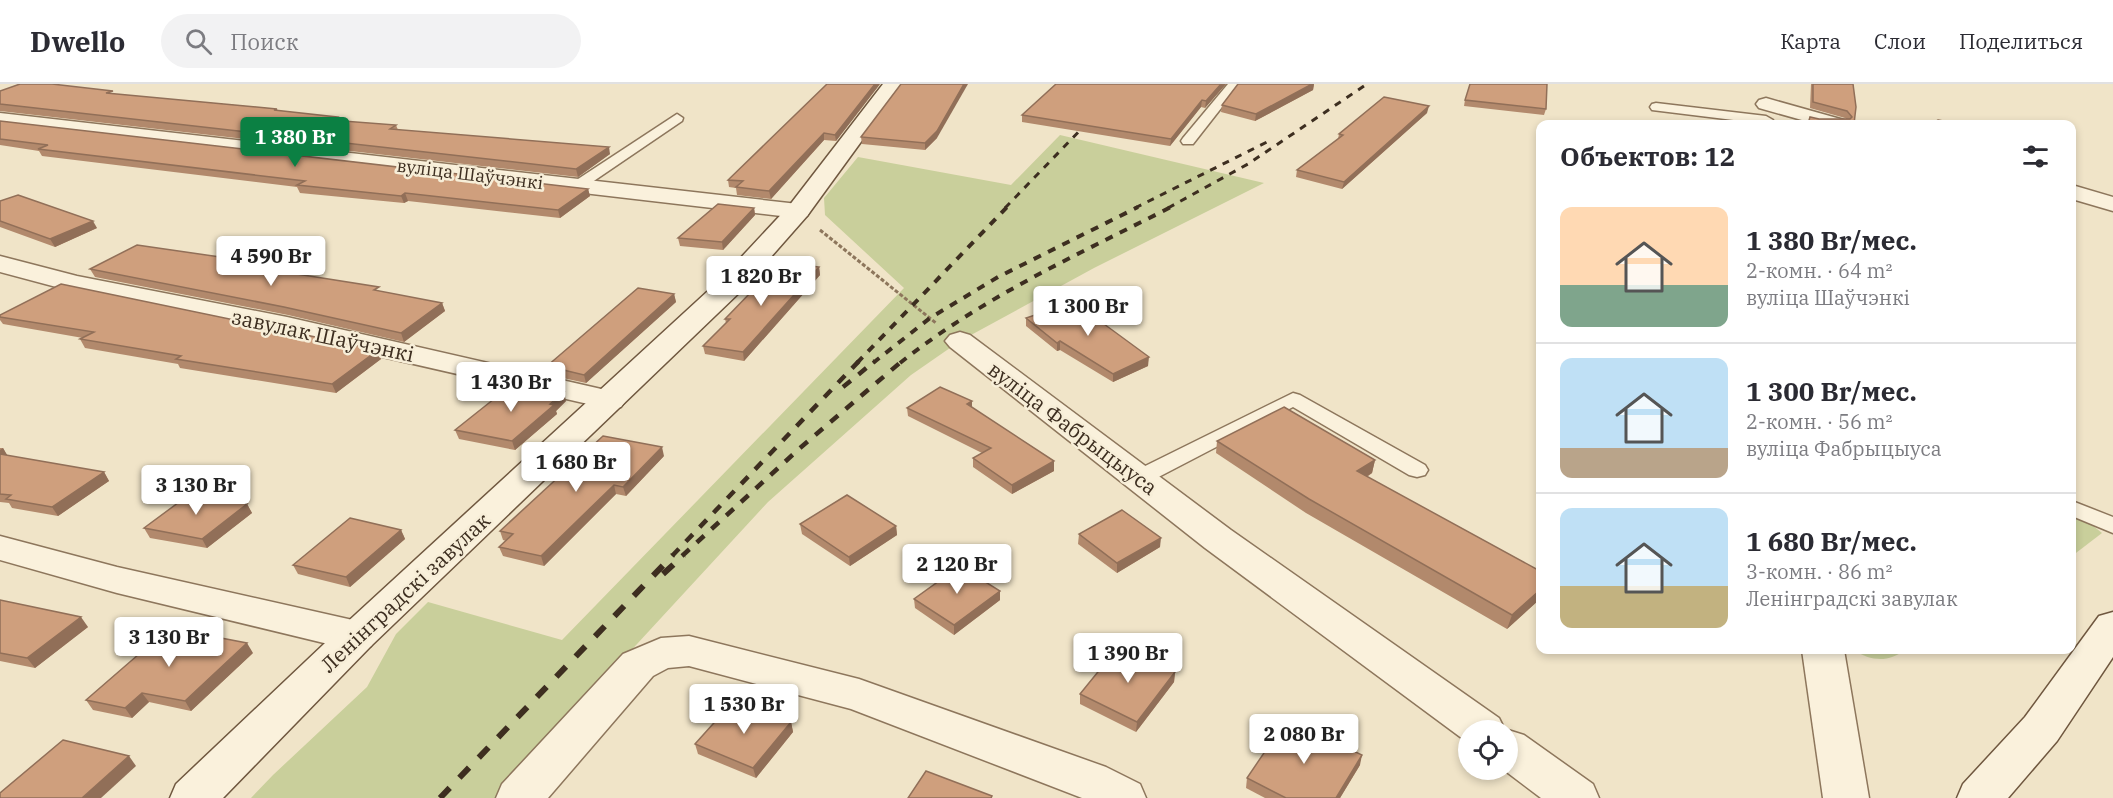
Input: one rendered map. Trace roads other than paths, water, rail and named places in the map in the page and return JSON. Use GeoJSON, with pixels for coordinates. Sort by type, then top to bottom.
{"type":"FeatureCollection","features":[{"type":"Feature","properties":{"kind":"street"},"geometry":{"type":"LineString","coordinates":[[798,211],[893,84]]}},
{"type":"Feature","properties":{"kind":"street"},"geometry":{"type":"LineString","coordinates":[[1766,108],[1819,120]]}},
{"type":"Feature","properties":{"kind":"street","name":"вуліца Шаўчэнкі"},"geometry":{"type":"LineString","coordinates":[[2,120],[798,211]]}},
{"type":"Feature","properties":{"kind":"street"},"geometry":{"type":"LineString","coordinates":[[2076,193],[2113,204]]}},
{"type":"Feature","properties":{"kind":"street","name":"Ленінградскі завулак"},"geometry":{"type":"LineString","coordinates":[[193,798],[357,636],[731,285],[798,211]]}},
{"type":"Feature","properties":{"kind":"street","name":"завулак Шаўчэнкі"},"geometry":{"type":"LineString","coordinates":[[0,264],[75,284],[287,326],[610,400]]}},
{"type":"Feature","properties":{"kind":"street","name":"вуліца Фабрыцыуса"},"geometry":{"type":"LineString","coordinates":[[960,341],[1218,539],[1469,720]]}},
{"type":"Feature","properties":{"kind":"street"},"geometry":{"type":"LineString","coordinates":[[0,548],[117,580],[357,636]]}},
{"type":"Feature","properties":{"kind":"street"},"geometry":{"type":"LineString","coordinates":[[1980,798],[2041,729],[2113,626]]}},
{"type":"Feature","properties":{"kind":"street"},"geometry":{"type":"LineString","coordinates":[[519,798],[639,665],[662,653],[689,651],[859,695],[1090,780],[1123,798]]}},
{"type":"Feature","properties":{"kind":"street"},"geometry":{"type":"LineString","coordinates":[[1824,654],[1846,798]]}},
{"type":"Feature","properties":{"kind":"street"},"geometry":{"type":"LineString","coordinates":[[1518,755],[1576,798]]}},
{"type":"Feature","properties":{"kind":"lane"},"geometry":{"type":"LineString","coordinates":[[1188,141],[1234,84]]}},
{"type":"Feature","properties":{"kind":"lane"},"geometry":{"type":"LineString","coordinates":[[1656,107],[1766,108]]}},
{"type":"Feature","properties":{"kind":"lane"},"geometry":{"type":"LineString","coordinates":[[577,186],[677,118]]}},
{"type":"Feature","properties":{"kind":"lane"},"geometry":{"type":"LineString","coordinates":[[1139,478],[1293,399],[1417,470]]}},
{"type":"Feature","properties":{"kind":"lane"},"geometry":{"type":"LineString","coordinates":[[2076,510],[2113,526]]}},
{"type":"Feature","properties":{"kind":"railway"},"geometry":{"type":"LineString","coordinates":[[1168,208],[1248,164],[1367,84]]}},
{"type":"Feature","properties":{"kind":"railway"},"geometry":{"type":"LineString","coordinates":[[1005,208],[1090,120]]}},
{"type":"Feature","properties":{"kind":"railway"},"geometry":{"type":"LineString","coordinates":[[1135,208],[1267,142]]}},
{"type":"Feature","properties":{"kind":"railway"},"geometry":{"type":"LineString","coordinates":[[857,363],[1007,207]]}},
{"type":"Feature","properties":{"kind":"railway"},"geometry":{"type":"LineString","coordinates":[[873,363],[930,318],[998,277],[1138,207]]}},
{"type":"Feature","properties":{"kind":"railway"},"geometry":{"type":"LineString","coordinates":[[900,363],[932,339],[997,297],[1171,207]]}},
{"type":"Feature","properties":{"kind":"railway"},"geometry":{"type":"LineString","coordinates":[[672,556],[859,361]]}},
{"type":"Feature","properties":{"kind":"railway"},"geometry":{"type":"LineString","coordinates":[[843,387],[875,361]]}},
{"type":"Feature","properties":{"kind":"railway"},"geometry":{"type":"LineString","coordinates":[[682,556],[800,448],[902,361]]}},
{"type":"Feature","properties":{"kind":"railway"},"geometry":{"type":"LineString","coordinates":[[440,798],[673,555]]}},
{"type":"Feature","properties":{"kind":"railway"},"geometry":{"type":"LineString","coordinates":[[663,574],[684,555]]}}]}
